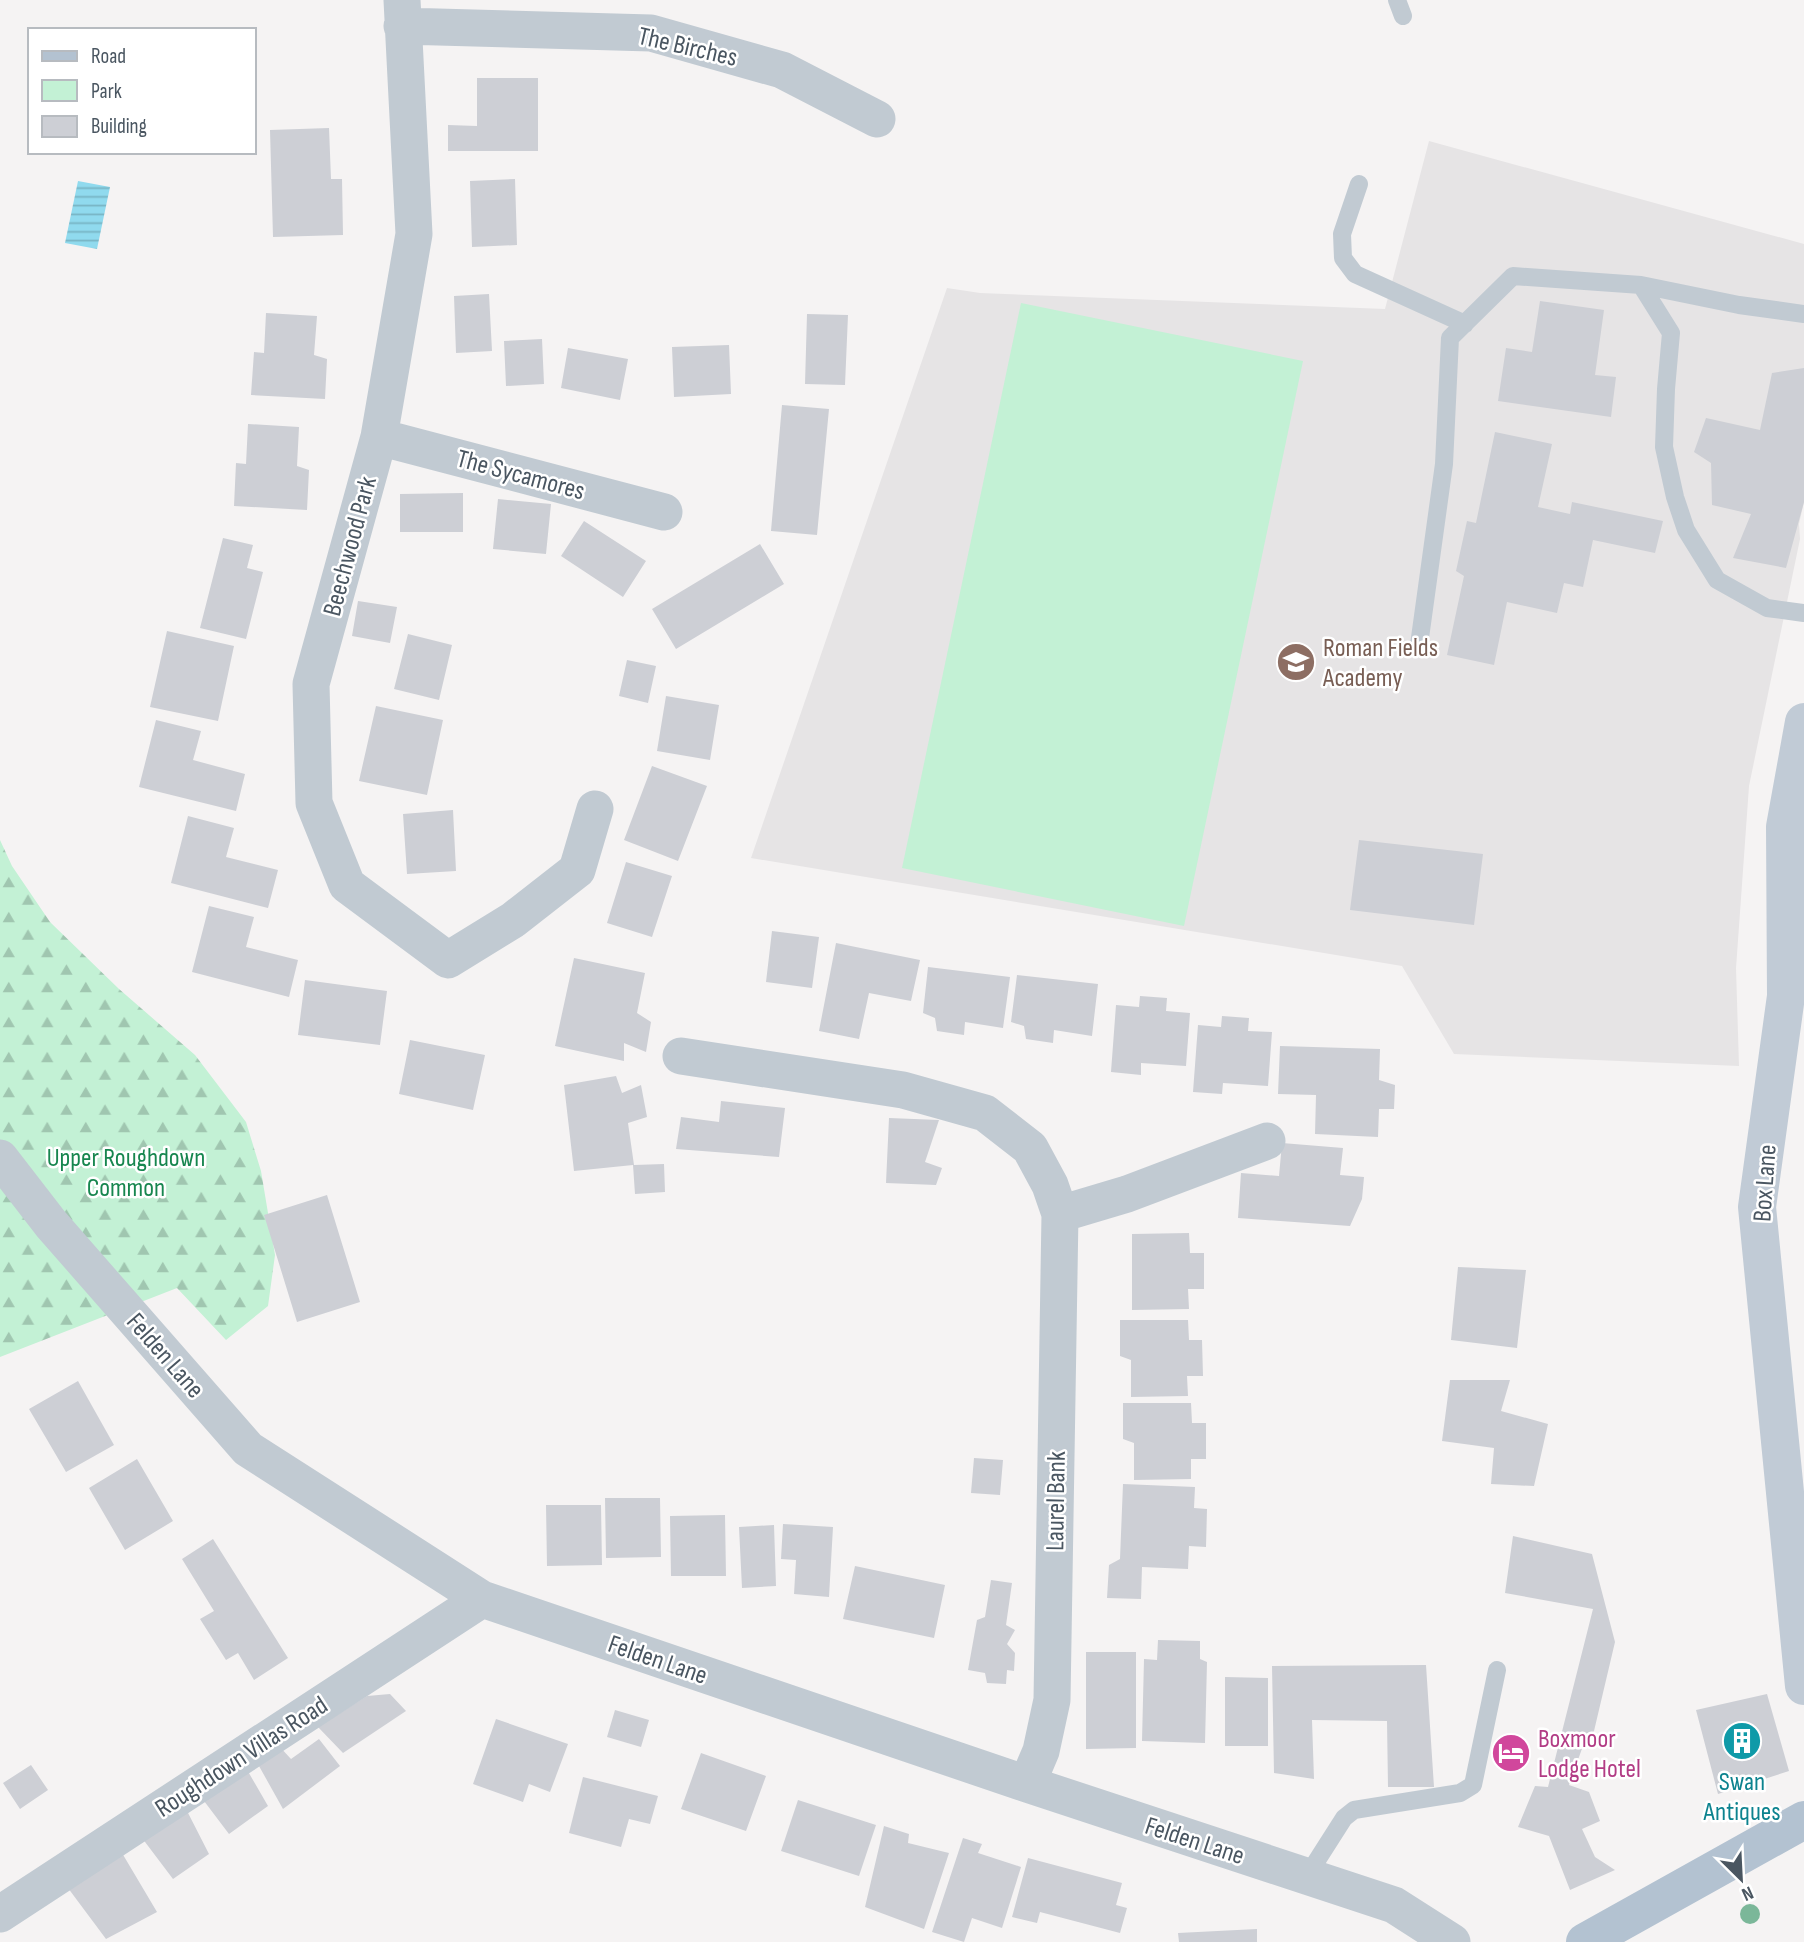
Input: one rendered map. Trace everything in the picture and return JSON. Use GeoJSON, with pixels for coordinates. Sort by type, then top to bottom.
{"type":"FeatureCollection","features":[{"type":"Feature","properties":{"kind":"main road","name":"Box Lane"},"geometry":{"type":"LineString","coordinates":[[1804,722],[1785,827],[1795,996],[1757,1207],[1804,1686]]}},
{"type":"Feature","properties":{"kind":"main road"},"geometry":{"type":"LineString","coordinates":[[1585,1942],[1804,1820]]}},
{"type":"Feature","properties":{"kind":"street","name":"The Birches"},"geometry":{"type":"LineString","coordinates":[[402,13],[651,33],[782,70],[877,119]]}},
{"type":"Feature","properties":{"kind":"street","name":"Beechwood Park"},"geometry":{"type":"LineString","coordinates":[[402,13],[414,234],[379,437],[311,684],[314,803],[348,885],[448,960],[513,920],[577,870],[595,809]]}},
{"type":"Feature","properties":{"kind":"street","name":"The Sycamores"},"geometry":{"type":"LineString","coordinates":[[379,437],[664,512]]}},
{"type":"Feature","properties":{"kind":"street","name":"Laurel Bank"},"geometry":{"type":"LineString","coordinates":[[681,1056],[903,1090],[985,1113],[1030,1148],[1050,1185],[1060,1214],[1052,1700],[1041,1751],[1027,1784]]}},
{"type":"Feature","properties":{"kind":"street"},"geometry":{"type":"LineString","coordinates":[[1060,1214],[1127,1194],[1268,1141]]}},
{"type":"Feature","properties":{"kind":"street","name":"Felden Lane"},"geometry":{"type":"LineString","coordinates":[[0,1158],[60,1234],[248,1448],[482,1599],[1394,1905],[1452,1942]]}},
{"type":"Feature","properties":{"kind":"street","name":"Roughdown Villas Road"},"geometry":{"type":"LineString","coordinates":[[0,1914],[482,1599]]}},
{"type":"Feature","properties":{"kind":"lane"},"geometry":{"type":"LineString","coordinates":[[1359,184],[1342,234],[1343,258],[1356,274],[1465,324]]}},
{"type":"Feature","properties":{"kind":"lane"},"geometry":{"type":"LineString","coordinates":[[1419,645],[1444,464],[1450,338],[1513,276],[1642,285],[1739,305],[1804,314]]}},
{"type":"Feature","properties":{"kind":"lane"},"geometry":{"type":"LineString","coordinates":[[1642,285],[1671,332],[1665,389],[1664,447],[1675,498],[1686,530],[1717,580],[1767,608],[1804,613]]}},
{"type":"Feature","properties":{"kind":"lane"},"geometry":{"type":"LineString","coordinates":[[1307,1877],[1344,1818],[1354,1810],[1460,1793],[1473,1785],[1497,1670]]}},
{"type":"Feature","properties":{"kind":"shaded area","name":"Roman Fields Academy"},"geometry":{"type":"Polygon","coordinates":[[[1429,141],[1804,244],[1804,502],[1799,524],[1800,539],[1749,786],[1736,968],[1739,1066],[1454,1054],[1402,966],[751,858],[947,288],[980,293],[1385,309],[1429,141]]]}},
{"type":"Feature","properties":{"kind":"green space"},"geometry":{"type":"Polygon","coordinates":[[[1021,303],[1303,361],[1184,926],[902,868],[1021,303]]]}},
{"type":"Feature","properties":{"kind":"green space","name":"Upper Roughdown Common"},"geometry":{"type":"Polygon","coordinates":[[[0,840],[12,866],[50,922],[119,989],[195,1055],[246,1122],[261,1171],[275,1255],[268,1306],[226,1340],[177,1288],[0,1357],[0,840]]]}},
{"type":"Feature","properties":{"kind":"water"},"geometry":{"type":"Polygon","coordinates":[[[78,181],[110,187],[97,249],[65,243],[78,181]]]}},
{"type":"Feature","properties":{"kind":"building"},"geometry":{"type":"Polygon","coordinates":[[[477,78],[538,78],[538,151],[448,151],[448,125],[477,126],[477,78]]]}},
{"type":"Feature","properties":{"kind":"building"},"geometry":{"type":"Polygon","coordinates":[[[329,128],[331,179],[342,179],[343,235],[273,237],[270,130],[329,128]]]}},
{"type":"Feature","properties":{"kind":"building"},"geometry":{"type":"Polygon","coordinates":[[[515,179],[517,245],[472,247],[470,181],[515,179]]]}},
{"type":"Feature","properties":{"kind":"building"},"geometry":{"type":"Polygon","coordinates":[[[489,294],[492,351],[456,353],[454,296],[489,294]]]}},
{"type":"Feature","properties":{"kind":"building"},"geometry":{"type":"Polygon","coordinates":[[[1540,301],[1604,310],[1595,375],[1616,377],[1611,417],[1498,401],[1506,348],[1532,352],[1540,301]]]}},
{"type":"Feature","properties":{"kind":"building"},"geometry":{"type":"Polygon","coordinates":[[[266,313],[317,316],[314,355],[327,359],[325,399],[251,395],[254,352],[264,353],[266,313]]]}},
{"type":"Feature","properties":{"kind":"building"},"geometry":{"type":"Polygon","coordinates":[[[807,314],[848,315],[845,385],[805,384],[807,314]]]}},
{"type":"Feature","properties":{"kind":"building"},"geometry":{"type":"Polygon","coordinates":[[[542,339],[544,384],[506,386],[504,341],[542,339]]]}},
{"type":"Feature","properties":{"kind":"building"},"geometry":{"type":"Polygon","coordinates":[[[729,345],[731,394],[674,397],[672,347],[729,345]]]}},
{"type":"Feature","properties":{"kind":"building"},"geometry":{"type":"Polygon","coordinates":[[[568,348],[628,359],[620,400],[561,388],[568,348]]]}},
{"type":"Feature","properties":{"kind":"building"},"geometry":{"type":"Polygon","coordinates":[[[1804,368],[1804,502],[1786,568],[1733,558],[1751,514],[1712,505],[1711,463],[1694,452],[1706,418],[1760,430],[1772,373],[1804,368]]]}},
{"type":"Feature","properties":{"kind":"building"},"geometry":{"type":"Polygon","coordinates":[[[782,405],[829,409],[817,535],[771,531],[782,405]]]}},
{"type":"Feature","properties":{"kind":"building"},"geometry":{"type":"Polygon","coordinates":[[[248,424],[299,427],[297,466],[309,470],[307,510],[234,506],[236,463],[246,464],[248,424]]]}},
{"type":"Feature","properties":{"kind":"building"},"geometry":{"type":"Polygon","coordinates":[[[1495,432],[1552,444],[1538,507],[1570,514],[1572,502],[1663,521],[1655,553],[1593,540],[1583,587],[1564,583],[1557,613],[1507,602],[1494,665],[1447,655],[1464,576],[1456,571],[1467,521],[1476,523],[1495,432]]]}},
{"type":"Feature","properties":{"kind":"building"},"geometry":{"type":"Polygon","coordinates":[[[463,493],[463,532],[400,532],[400,494],[463,493]]]}},
{"type":"Feature","properties":{"kind":"building"},"geometry":{"type":"Polygon","coordinates":[[[498,499],[551,504],[546,554],[493,549],[498,499]]]}},
{"type":"Feature","properties":{"kind":"building"},"geometry":{"type":"Polygon","coordinates":[[[584,521],[646,561],[623,597],[561,556],[584,521]]]}},
{"type":"Feature","properties":{"kind":"building"},"geometry":{"type":"Polygon","coordinates":[[[223,538],[253,545],[247,568],[263,572],[246,639],[200,628],[223,538]]]}},
{"type":"Feature","properties":{"kind":"building"},"geometry":{"type":"Polygon","coordinates":[[[760,544],[784,584],[676,649],[652,609],[760,544]]]}},
{"type":"Feature","properties":{"kind":"building"},"geometry":{"type":"Polygon","coordinates":[[[358,601],[397,607],[390,643],[352,636],[358,601]]]}},
{"type":"Feature","properties":{"kind":"building"},"geometry":{"type":"Polygon","coordinates":[[[167,631],[234,646],[218,721],[150,707],[167,631]]]}},
{"type":"Feature","properties":{"kind":"building"},"geometry":{"type":"Polygon","coordinates":[[[408,634],[452,645],[439,700],[394,689],[408,634]]]}},
{"type":"Feature","properties":{"kind":"building"},"geometry":{"type":"Polygon","coordinates":[[[627,660],[656,666],[648,703],[619,696],[627,660]]]}},
{"type":"Feature","properties":{"kind":"building"},"geometry":{"type":"Polygon","coordinates":[[[666,696],[719,705],[710,760],[657,751],[666,696]]]}},
{"type":"Feature","properties":{"kind":"building"},"geometry":{"type":"Polygon","coordinates":[[[376,706],[443,720],[427,795],[359,781],[376,706]]]}},
{"type":"Feature","properties":{"kind":"building"},"geometry":{"type":"Polygon","coordinates":[[[156,720],[201,731],[193,760],[245,774],[236,811],[139,787],[156,720]]]}},
{"type":"Feature","properties":{"kind":"building"},"geometry":{"type":"Polygon","coordinates":[[[652,766],[707,786],[678,861],[624,840],[652,766]]]}},
{"type":"Feature","properties":{"kind":"building"},"geometry":{"type":"Polygon","coordinates":[[[453,810],[456,871],[407,874],[403,814],[453,810]]]}},
{"type":"Feature","properties":{"kind":"building"},"geometry":{"type":"Polygon","coordinates":[[[188,816],[234,828],[226,857],[278,870],[268,908],[171,883],[188,816]]]}},
{"type":"Feature","properties":{"kind":"building"},"geometry":{"type":"Polygon","coordinates":[[[1359,840],[1483,854],[1474,925],[1350,910],[1359,840]]]}},
{"type":"Feature","properties":{"kind":"building"},"geometry":{"type":"Polygon","coordinates":[[[626,862],[672,876],[652,937],[607,923],[626,862]]]}},
{"type":"Feature","properties":{"kind":"building"},"geometry":{"type":"Polygon","coordinates":[[[209,906],[254,917],[246,947],[298,960],[289,997],[192,972],[209,906]]]}},
{"type":"Feature","properties":{"kind":"building"},"geometry":{"type":"Polygon","coordinates":[[[772,931],[819,937],[812,988],[766,982],[772,931]]]}},
{"type":"Feature","properties":{"kind":"building"},"geometry":{"type":"Polygon","coordinates":[[[836,943],[920,960],[911,1001],[869,993],[859,1039],[819,1031],[836,943]]]}},
{"type":"Feature","properties":{"kind":"building"},"geometry":{"type":"Polygon","coordinates":[[[574,958],[645,973],[637,1013],[651,1022],[646,1052],[624,1043],[624,1061],[555,1046],[574,958]]]}},
{"type":"Feature","properties":{"kind":"building"},"geometry":{"type":"Polygon","coordinates":[[[928,967],[1010,977],[1003,1028],[965,1022],[964,1035],[937,1031],[935,1018],[923,1013],[928,967]]]}},
{"type":"Feature","properties":{"kind":"building"},"geometry":{"type":"Polygon","coordinates":[[[1017,975],[1098,984],[1092,1036],[1054,1030],[1053,1043],[1026,1039],[1024,1026],[1011,1022],[1017,975]]]}},
{"type":"Feature","properties":{"kind":"building"},"geometry":{"type":"Polygon","coordinates":[[[305,980],[387,991],[380,1045],[298,1035],[305,980]]]}},
{"type":"Feature","properties":{"kind":"building"},"geometry":{"type":"Polygon","coordinates":[[[1140,996],[1167,998],[1166,1011],[1190,1013],[1186,1066],[1141,1063],[1141,1075],[1111,1072],[1116,1005],[1139,1007],[1140,996]]]}},
{"type":"Feature","properties":{"kind":"building"},"geometry":{"type":"Polygon","coordinates":[[[1222,1016],[1249,1018],[1248,1031],[1272,1032],[1268,1086],[1223,1083],[1222,1094],[1193,1092],[1198,1025],[1221,1027],[1222,1016]]]}},
{"type":"Feature","properties":{"kind":"building"},"geometry":{"type":"Polygon","coordinates":[[[410,1040],[485,1055],[473,1110],[399,1094],[410,1040]]]}},
{"type":"Feature","properties":{"kind":"building"},"geometry":{"type":"Polygon","coordinates":[[[1280,1046],[1380,1049],[1379,1080],[1395,1085],[1394,1109],[1379,1109],[1378,1137],[1315,1134],[1316,1095],[1278,1094],[1280,1046]]]}},
{"type":"Feature","properties":{"kind":"building"},"geometry":{"type":"Polygon","coordinates":[[[616,1076],[622,1093],[641,1085],[647,1117],[628,1123],[634,1165],[664,1164],[665,1192],[635,1194],[633,1165],[574,1171],[564,1085],[616,1076]]]}},
{"type":"Feature","properties":{"kind":"building"},"geometry":{"type":"Polygon","coordinates":[[[721,1101],[785,1108],[779,1157],[676,1149],[681,1117],[719,1122],[721,1101]]]}},
{"type":"Feature","properties":{"kind":"building"},"geometry":{"type":"Polygon","coordinates":[[[889,1118],[939,1120],[925,1162],[942,1168],[936,1185],[886,1183],[889,1118]]]}},
{"type":"Feature","properties":{"kind":"building"},"geometry":{"type":"Polygon","coordinates":[[[1282,1143],[1343,1148],[1340,1175],[1364,1177],[1362,1199],[1350,1226],[1238,1218],[1241,1173],[1279,1176],[1282,1143]]]}},
{"type":"Feature","properties":{"kind":"building"},"geometry":{"type":"Polygon","coordinates":[[[327,1195],[360,1302],[297,1322],[264,1215],[327,1195]]]}},
{"type":"Feature","properties":{"kind":"building"},"geometry":{"type":"Polygon","coordinates":[[[1189,1233],[1190,1253],[1204,1253],[1204,1289],[1188,1289],[1189,1309],[1132,1310],[1132,1234],[1189,1233]]]}},
{"type":"Feature","properties":{"kind":"building"},"geometry":{"type":"Polygon","coordinates":[[[1458,1267],[1526,1270],[1517,1348],[1451,1340],[1458,1267]]]}},
{"type":"Feature","properties":{"kind":"building"},"geometry":{"type":"Polygon","coordinates":[[[1120,1320],[1188,1320],[1189,1340],[1202,1340],[1203,1376],[1187,1376],[1188,1396],[1131,1397],[1131,1360],[1120,1356],[1120,1320]]]}},
{"type":"Feature","properties":{"kind":"building"},"geometry":{"type":"Polygon","coordinates":[[[1450,1380],[1510,1380],[1501,1411],[1548,1424],[1534,1486],[1491,1484],[1494,1448],[1442,1441],[1450,1380]]]}},
{"type":"Feature","properties":{"kind":"building"},"geometry":{"type":"Polygon","coordinates":[[[78,1381],[114,1445],[66,1472],[29,1409],[78,1381]]]}},
{"type":"Feature","properties":{"kind":"building"},"geometry":{"type":"Polygon","coordinates":[[[1123,1403],[1191,1403],[1192,1423],[1206,1423],[1206,1459],[1191,1459],[1191,1479],[1134,1480],[1134,1443],[1123,1439],[1123,1403]]]}},
{"type":"Feature","properties":{"kind":"building"},"geometry":{"type":"Polygon","coordinates":[[[974,1458],[1003,1460],[1000,1495],[971,1493],[974,1458]]]}},
{"type":"Feature","properties":{"kind":"building"},"geometry":{"type":"Polygon","coordinates":[[[137,1459],[173,1521],[125,1550],[89,1488],[137,1459]]]}},
{"type":"Feature","properties":{"kind":"building"},"geometry":{"type":"Polygon","coordinates":[[[1123,1484],[1195,1487],[1194,1508],[1207,1509],[1206,1547],[1189,1546],[1188,1569],[1142,1567],[1141,1599],[1107,1598],[1109,1565],[1120,1559],[1123,1484]]]}},
{"type":"Feature","properties":{"kind":"building"},"geometry":{"type":"Polygon","coordinates":[[[605,1498],[660,1498],[661,1557],[606,1558],[605,1498]]]}},
{"type":"Feature","properties":{"kind":"building"},"geometry":{"type":"Polygon","coordinates":[[[546,1505],[601,1505],[602,1565],[547,1566],[546,1505]]]}},
{"type":"Feature","properties":{"kind":"building"},"geometry":{"type":"Polygon","coordinates":[[[725,1515],[726,1576],[671,1576],[670,1516],[725,1515]]]}},
{"type":"Feature","properties":{"kind":"building"},"geometry":{"type":"Polygon","coordinates":[[[783,1524],[833,1527],[829,1597],[794,1594],[796,1560],[781,1559],[783,1524]]]}},
{"type":"Feature","properties":{"kind":"building"},"geometry":{"type":"Polygon","coordinates":[[[774,1525],[776,1586],[742,1588],[739,1527],[774,1525]]]}},
{"type":"Feature","properties":{"kind":"building"},"geometry":{"type":"Polygon","coordinates":[[[1513,1536],[1592,1554],[1615,1642],[1594,1731],[1584,1743],[1569,1785],[1589,1792],[1600,1821],[1582,1829],[1595,1857],[1615,1870],[1570,1890],[1549,1836],[1518,1827],[1535,1786],[1548,1787],[1593,1609],[1505,1593],[1513,1536]]]}},
{"type":"Feature","properties":{"kind":"building"},"geometry":{"type":"Polygon","coordinates":[[[213,1539],[288,1658],[254,1680],[238,1653],[226,1660],[200,1619],[214,1611],[182,1559],[213,1539]]]}},
{"type":"Feature","properties":{"kind":"building"},"geometry":{"type":"Polygon","coordinates":[[[855,1566],[945,1585],[934,1638],[843,1619],[855,1566]]]}},
{"type":"Feature","properties":{"kind":"building"},"geometry":{"type":"Polygon","coordinates":[[[991,1580],[1012,1583],[1006,1625],[1015,1630],[1007,1644],[1015,1653],[1014,1671],[1007,1670],[1006,1684],[987,1683],[985,1673],[968,1670],[977,1620],[985,1617],[991,1580]]]}},
{"type":"Feature","properties":{"kind":"building"},"geometry":{"type":"Polygon","coordinates":[[[1158,1640],[1200,1641],[1200,1659],[1207,1662],[1205,1743],[1142,1741],[1144,1659],[1157,1660],[1158,1640]]]}},
{"type":"Feature","properties":{"kind":"building"},"geometry":{"type":"Polygon","coordinates":[[[1086,1652],[1136,1652],[1136,1748],[1086,1749],[1086,1652]]]}},
{"type":"Feature","properties":{"kind":"building"},"geometry":{"type":"Polygon","coordinates":[[[1426,1665],[1434,1787],[1388,1787],[1387,1721],[1312,1720],[1314,1779],[1274,1773],[1272,1666],[1426,1665]]]}},
{"type":"Feature","properties":{"kind":"building"},"geometry":{"type":"Polygon","coordinates":[[[1225,1677],[1268,1678],[1268,1746],[1225,1746],[1225,1677]]]}},
{"type":"Feature","properties":{"kind":"building"},"geometry":{"type":"Polygon","coordinates":[[[390,1694],[406,1711],[343,1753],[318,1727],[367,1696],[390,1694]]]}},
{"type":"Feature","properties":{"kind":"building","name":"Swan Antiques"},"geometry":{"type":"Polygon","coordinates":[[[1767,1694],[1789,1771],[1718,1794],[1696,1710],[1767,1694]]]}},
{"type":"Feature","properties":{"kind":"building"},"geometry":{"type":"Polygon","coordinates":[[[615,1710],[649,1720],[641,1747],[607,1737],[615,1710]]]}},
{"type":"Feature","properties":{"kind":"building"},"geometry":{"type":"Polygon","coordinates":[[[496,1719],[568,1744],[550,1792],[529,1784],[523,1802],[473,1784],[496,1719]]]}},
{"type":"Feature","properties":{"kind":"building"},"geometry":{"type":"Polygon","coordinates":[[[319,1739],[340,1766],[283,1809],[259,1766],[279,1746],[291,1759],[319,1739]]]}},
{"type":"Feature","properties":{"kind":"building"},"geometry":{"type":"Polygon","coordinates":[[[701,1753],[766,1776],[746,1831],[681,1809],[701,1753]]]}},
{"type":"Feature","properties":{"kind":"building"},"geometry":{"type":"Polygon","coordinates":[[[31,1765],[48,1790],[20,1809],[3,1783],[31,1765]]]}},
{"type":"Feature","properties":{"kind":"building"},"geometry":{"type":"Polygon","coordinates":[[[246,1768],[268,1806],[229,1834],[201,1797],[246,1768]]]}},
{"type":"Feature","properties":{"kind":"building"},"geometry":{"type":"Polygon","coordinates":[[[583,1777],[658,1796],[650,1824],[629,1819],[621,1847],[569,1833],[583,1777]]]}},
{"type":"Feature","properties":{"kind":"building"},"geometry":{"type":"Polygon","coordinates":[[[798,1800],[876,1825],[859,1876],[781,1851],[798,1800]]]}},
{"type":"Feature","properties":{"kind":"building"},"geometry":{"type":"Polygon","coordinates":[[[186,1809],[209,1854],[173,1879],[139,1834],[186,1809]]]}},
{"type":"Feature","properties":{"kind":"building"},"geometry":{"type":"Polygon","coordinates":[[[884,1826],[909,1834],[908,1843],[949,1853],[924,1929],[865,1907],[884,1826]]]}},
{"type":"Feature","properties":{"kind":"building"},"geometry":{"type":"Polygon","coordinates":[[[963,1838],[982,1844],[978,1853],[1021,1867],[1002,1928],[972,1918],[964,1942],[932,1932],[963,1838]]]}},
{"type":"Feature","properties":{"kind":"building"},"geometry":{"type":"Polygon","coordinates":[[[122,1853],[157,1912],[106,1939],[68,1888],[122,1853]]]}},
{"type":"Feature","properties":{"kind":"building"},"geometry":{"type":"Polygon","coordinates":[[[1028,1858],[1122,1883],[1116,1905],[1127,1908],[1120,1933],[1040,1912],[1037,1923],[1012,1917],[1028,1858]]]}},
{"type":"Feature","properties":{"kind":"building"},"geometry":{"type":"Polygon","coordinates":[[[1257,1929],[1257,1942],[1179,1942],[1178,1933],[1257,1929]]]}},
{"type":"Feature","properties":{"kind":"place","name":"Roman Fields Academy"},"geometry":{"type":"Point","coordinates":[1296,662]}},
{"type":"Feature","properties":{"kind":"place","name":"Swan Antiques"},"geometry":{"type":"Point","coordinates":[1742,1741]}},
{"type":"Feature","properties":{"kind":"place","name":"Boxmoor Lodge Hotel"},"geometry":{"type":"Point","coordinates":[1511,1753]}}]}
